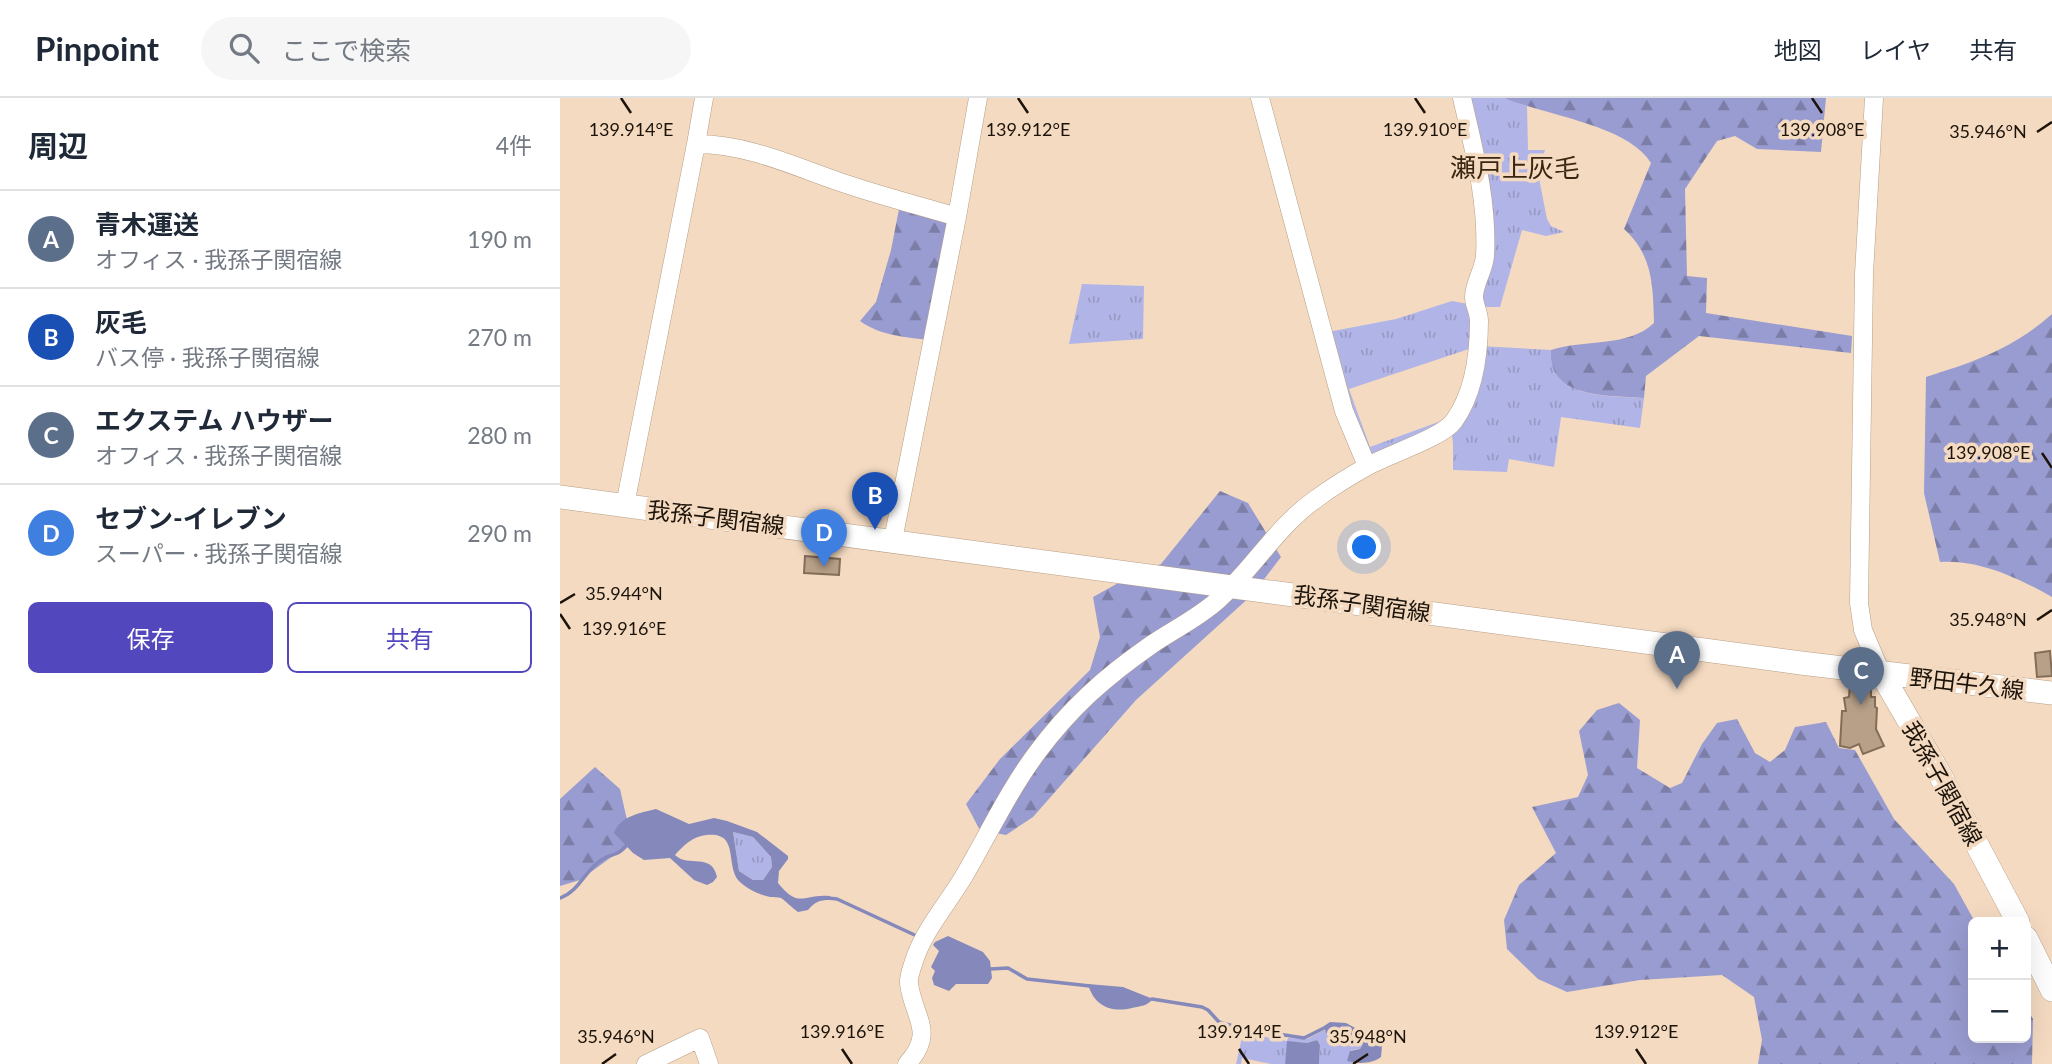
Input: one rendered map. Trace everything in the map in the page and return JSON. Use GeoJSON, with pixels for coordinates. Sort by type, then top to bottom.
{"type":"FeatureCollection","features":[{"type":"Feature","properties":{"kind":"main road","name":"我孫子関宿線"},"geometry":{"type":"LineString","coordinates":[[560,497],[1881,673],[2015,917]]}},
{"type":"Feature","properties":{"kind":"main road","name":"野田牛久線"},"geometry":{"type":"LineString","coordinates":[[1881,673],[2052,694]]}},
{"type":"Feature","properties":{"kind":"main road"},"geometry":{"type":"LineString","coordinates":[[2031,948],[2052,990]]}},
{"type":"Feature","properties":{"kind":"street"},"geometry":{"type":"LineString","coordinates":[[625,505],[704,98]]}},
{"type":"Feature","properties":{"kind":"street"},"geometry":{"type":"LineString","coordinates":[[893,540],[978,98]]}},
{"type":"Feature","properties":{"kind":"street"},"geometry":{"type":"LineString","coordinates":[[1260,98],[1344,411],[1367,466]]}},
{"type":"Feature","properties":{"kind":"street"},"geometry":{"type":"LineString","coordinates":[[907,1064],[917,1052],[922,1038],[909,983],[917,953],[966,873],[1009,794],[1068,713],[1086,695],[1150,646],[1214,603],[1294,517],[1314,500],[1367,466],[1447,429],[1454,422],[1471,380],[1477,356],[1479,319],[1474,292],[1485,260],[1486,226],[1480,181],[1462,98]]}},
{"type":"Feature","properties":{"kind":"street"},"geometry":{"type":"LineString","coordinates":[[1874,98],[1864,274],[1859,603],[1863,630],[1881,673]]}},
{"type":"Feature","properties":{"kind":"street"},"geometry":{"type":"LineString","coordinates":[[696,144],[721,144],[766,156],[840,182],[957,217]]}},
{"type":"Feature","properties":{"kind":"street"},"geometry":{"type":"LineString","coordinates":[[646,1064],[700,1038],[709,1064]]}},
{"type":"Feature","properties":{"kind":"green space"},"geometry":{"type":"Polygon","coordinates":[[[1465,98],[1504,98],[1527,106],[1528,150],[1545,150],[1539,178],[1547,219],[1551,226],[1564,232],[1546,236],[1522,230],[1500,307],[1480,307],[1485,270],[1465,98]]]}},
{"type":"Feature","properties":{"kind":"green space"},"geometry":{"type":"Polygon","coordinates":[[[1504,98],[1826,98],[1821,152],[1757,149],[1735,136],[1717,141],[1685,189],[1687,276],[1707,278],[1706,313],[1852,336],[1851,353],[1699,336],[1646,376],[1644,398],[1598,394],[1569,386],[1559,378],[1552,366],[1551,350],[1618,340],[1643,331],[1654,323],[1650,272],[1641,249],[1624,229],[1651,163],[1640,150],[1605,130],[1504,98]]]}},
{"type":"Feature","properties":{"kind":"green space"},"geometry":{"type":"Polygon","coordinates":[[[900,204],[951,219],[930,340],[885,333],[860,321],[876,302],[891,250],[900,204]]]}},
{"type":"Feature","properties":{"kind":"green space"},"geometry":{"type":"Polygon","coordinates":[[[1082,284],[1144,286],[1143,339],[1069,344],[1082,284]]]}},
{"type":"Feature","properties":{"kind":"green space"},"geometry":{"type":"Polygon","coordinates":[[[1452,301],[1468,304],[1475,347],[1349,389],[1370,447],[1452,417],[1370,462],[1362,446],[1328,332],[1396,319],[1452,301]]]}},
{"type":"Feature","properties":{"kind":"green space"},"geometry":{"type":"Polygon","coordinates":[[[2052,314],[2052,597],[1998,571],[1969,564],[1940,562],[1924,493],[1926,377],[1993,353],[2052,314]]]}},
{"type":"Feature","properties":{"kind":"green space"},"geometry":{"type":"Polygon","coordinates":[[[1480,346],[1551,350],[1552,366],[1559,378],[1570,386],[1599,395],[1644,398],[1640,428],[1561,417],[1554,467],[1509,459],[1507,472],[1453,470],[1451,428],[1480,346]]]}},
{"type":"Feature","properties":{"kind":"green space"},"geometry":{"type":"Polygon","coordinates":[[[1220,491],[1248,503],[1281,557],[1252,595],[1136,700],[1033,817],[1006,835],[980,830],[966,804],[1000,759],[1090,670],[1100,637],[1093,597],[1140,571],[1161,564],[1220,491]]]}},
{"type":"Feature","properties":{"kind":"green space"},"geometry":{"type":"Polygon","coordinates":[[[1619,703],[1640,720],[1637,768],[1670,788],[1682,783],[1702,744],[1717,723],[1737,719],[1755,753],[1770,762],[1785,750],[1795,727],[1826,722],[1839,748],[1855,750],[1894,819],[1954,884],[1972,917],[1968,917],[1968,1043],[2031,1043],[2031,1016],[2032,1064],[1758,1064],[1762,1040],[1754,997],[1722,975],[1640,980],[1567,992],[1538,979],[1507,949],[1504,920],[1519,885],[1556,853],[1532,807],[1578,797],[1588,775],[1579,731],[1597,710],[1619,703]]]}},
{"type":"Feature","properties":{"kind":"green space"},"geometry":{"type":"Polygon","coordinates":[[[595,767],[620,789],[632,842],[580,880],[560,886],[560,799],[595,767]]]}},
{"type":"Feature","properties":{"kind":"green space"},"geometry":{"type":"Polygon","coordinates":[[[733,832],[753,837],[771,857],[772,867],[763,880],[753,880],[739,871],[733,832]]]}},
{"type":"Feature","properties":{"kind":"green space"},"geometry":{"type":"Polygon","coordinates":[[[1324,1030],[1328,1033],[1347,1032],[1363,1044],[1360,1049],[1351,1050],[1352,1064],[1319,1064],[1320,1045],[1317,1040],[1307,1043],[1288,1042],[1285,1064],[1242,1058],[1241,1064],[1236,1064],[1243,1033],[1287,1041],[1288,1038],[1307,1039],[1324,1030]]]}},
{"type":"Feature","properties":{"kind":"shaded area"},"geometry":{"type":"Polygon","coordinates":[[[656,809],[689,824],[714,818],[757,832],[788,856],[779,871],[778,883],[785,891],[797,898],[830,896],[830,900],[823,900],[808,910],[798,912],[781,898],[766,896],[750,889],[735,875],[728,844],[724,838],[717,835],[697,838],[675,855],[680,859],[710,865],[717,877],[707,885],[694,880],[670,858],[644,860],[633,853],[614,833],[626,819],[656,809]],[[733,832],[739,871],[753,880],[763,880],[772,867],[771,857],[753,837],[733,832]]]}},
{"type":"Feature","properties":{"kind":"shaded area"},"geometry":{"type":"Polygon","coordinates":[[[948,936],[983,952],[990,961],[992,978],[988,984],[956,984],[949,991],[934,985],[932,978],[935,971],[931,967],[939,951],[933,945],[948,936]]]}},
{"type":"Feature","properties":{"kind":"shaded area"},"geometry":{"type":"Polygon","coordinates":[[[1088,984],[1123,987],[1153,999],[1138,1007],[1110,1008],[1094,998],[1088,984]]]}},
{"type":"Feature","properties":{"kind":"shaded area"},"geometry":{"type":"Polygon","coordinates":[[[1330,1022],[1346,1023],[1359,1030],[1368,1031],[1382,1046],[1381,1057],[1365,1063],[1347,1061],[1350,1051],[1360,1049],[1363,1044],[1347,1032],[1326,1033],[1324,1026],[1330,1022]]]}},
{"type":"Feature","properties":{"kind":"shaded area"},"geometry":{"type":"Polygon","coordinates":[[[1317,1040],[1320,1045],[1319,1064],[1285,1064],[1287,1041],[1307,1043],[1317,1040]]]}},
{"type":"Feature","properties":{"kind":"building"},"geometry":{"type":"Polygon","coordinates":[[[805,556],[840,559],[839,575],[804,573],[805,556]]]}},
{"type":"Feature","properties":{"kind":"building"},"geometry":{"type":"Polygon","coordinates":[[[2050,651],[2052,676],[2037,677],[2035,653],[2050,651]]]}},
{"type":"Feature","properties":{"kind":"building"},"geometry":{"type":"Polygon","coordinates":[[[1850,683],[1863,685],[1871,690],[1871,697],[1875,697],[1876,729],[1884,746],[1863,754],[1859,744],[1850,748],[1840,746],[1842,711],[1846,711],[1844,698],[1849,697],[1850,683]]]}},
{"type":"Feature","properties":{"kind":"waterway"},"geometry":{"type":"LineString","coordinates":[[560,898],[573,890],[597,863],[620,852],[627,845]]}},
{"type":"Feature","properties":{"kind":"waterway"},"geometry":{"type":"LineString","coordinates":[[828,898],[837,899],[919,937]]}},
{"type":"Feature","properties":{"kind":"waterway"},"geometry":{"type":"LineString","coordinates":[[986,967],[1008,968],[1027,979],[1090,986]]}},
{"type":"Feature","properties":{"kind":"waterway"},"geometry":{"type":"LineString","coordinates":[[1152,999],[1202,1007],[1219,1022],[1240,1028],[1304,1038],[1324,1028]]}},
{"type":"Feature","properties":{"kind":"place","name":"灰毛"},"geometry":{"type":"Point","coordinates":[875,530]}},
{"type":"Feature","properties":{"kind":"place","name":"セブン-イレブン"},"geometry":{"type":"Point","coordinates":[824,567]}},
{"type":"Feature","properties":{"kind":"place","name":"青木運送"},"geometry":{"type":"Point","coordinates":[1677,689]}},
{"type":"Feature","properties":{"kind":"place","name":"エクステム ハウザー"},"geometry":{"type":"Point","coordinates":[1861,705]}},
{"type":"Feature","properties":{"kind":"district","name":"瀬戸上灰毛"},"geometry":{"type":"Point","coordinates":[1515,167]}}]}
